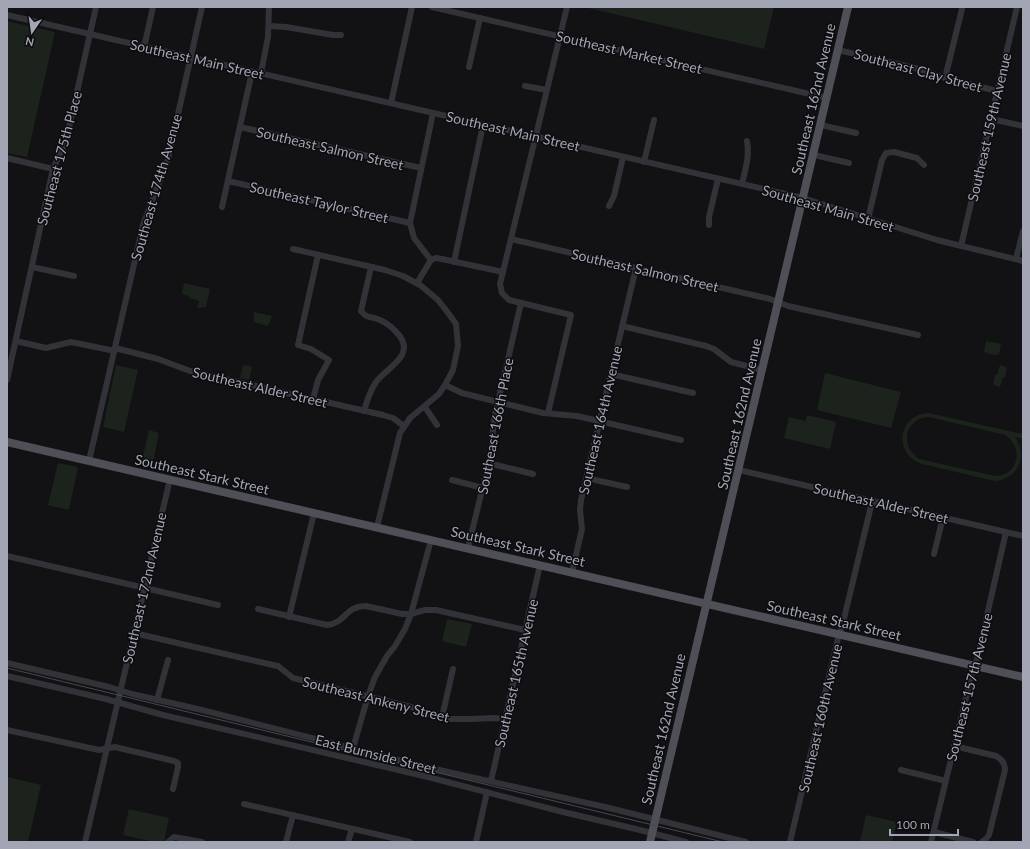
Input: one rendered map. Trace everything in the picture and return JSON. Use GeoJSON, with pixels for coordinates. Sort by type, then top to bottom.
{"type":"FeatureCollection","features":[{"type":"Feature","properties":{"kind":"main road","name":"Southeast 162nd Avenue"},"geometry":{"type":"LineString","coordinates":[[650,842],[848,7]]}},
{"type":"Feature","properties":{"kind":"main road","name":"Southeast Stark Street"},"geometry":{"type":"LineString","coordinates":[[7,442],[1023,677]]}},
{"type":"Feature","properties":{"kind":"street","name":"Southeast 175th Place"},"geometry":{"type":"LineString","coordinates":[[7,380],[53,168],[66,141],[96,7]]}},
{"type":"Feature","properties":{"kind":"street"},"geometry":{"type":"LineString","coordinates":[[143,46],[153,7]]}},
{"type":"Feature","properties":{"kind":"street","name":"Southeast 174th Avenue"},"geometry":{"type":"LineString","coordinates":[[89,461],[143,225],[168,159],[202,7]]}},
{"type":"Feature","properties":{"kind":"street"},"geometry":{"type":"LineString","coordinates":[[261,73],[267,46],[269,7]]}},
{"type":"Feature","properties":{"kind":"street"},"geometry":{"type":"LineString","coordinates":[[391,104],[412,7]]}},
{"type":"Feature","properties":{"kind":"street","name":"Southeast Market Street"},"geometry":{"type":"LineString","coordinates":[[432,7],[827,98]]}},
{"type":"Feature","properties":{"kind":"street"},"geometry":{"type":"LineString","coordinates":[[548,413],[571,315],[509,300],[502,293],[500,288],[567,7]]}},
{"type":"Feature","properties":{"kind":"street","name":"Southeast 159th Avenue"},"geometry":{"type":"LineString","coordinates":[[961,246],[1017,7]]}},
{"type":"Feature","properties":{"kind":"street"},"geometry":{"type":"LineString","coordinates":[[945,78],[962,9]]}},
{"type":"Feature","properties":{"kind":"street","name":"Southeast Main Street"},"geometry":{"type":"LineString","coordinates":[[7,15],[803,198],[927,237],[1020,260]]}},
{"type":"Feature","properties":{"kind":"street"},"geometry":{"type":"LineString","coordinates":[[469,67],[480,18]]}},
{"type":"Feature","properties":{"kind":"street"},"geometry":{"type":"LineString","coordinates":[[269,26],[286,27],[332,36],[341,35]]}},
{"type":"Feature","properties":{"kind":"street","name":"Southeast Clay Street"},"geometry":{"type":"LineString","coordinates":[[838,50],[919,69],[945,78],[997,91]]}},
{"type":"Feature","properties":{"kind":"street"},"geometry":{"type":"LineString","coordinates":[[222,207],[252,72]]}},
{"type":"Feature","properties":{"kind":"street"},"geometry":{"type":"LineString","coordinates":[[525,86],[547,90]]}},
{"type":"Feature","properties":{"kind":"street"},"geometry":{"type":"LineString","coordinates":[[431,260],[414,238],[410,223],[433,113]]}},
{"type":"Feature","properties":{"kind":"street"},"geometry":{"type":"LineString","coordinates":[[991,119],[1023,126]]}},
{"type":"Feature","properties":{"kind":"street"},"geometry":{"type":"LineString","coordinates":[[644,162],[654,120]]}},
{"type":"Feature","properties":{"kind":"street"},"geometry":{"type":"LineString","coordinates":[[454,262],[484,125]]}},
{"type":"Feature","properties":{"kind":"street"},"geometry":{"type":"LineString","coordinates":[[821,125],[856,134]]}},
{"type":"Feature","properties":{"kind":"street","name":"Southeast Salmon Street"},"geometry":{"type":"LineString","coordinates":[[240,127],[421,168]]}},
{"type":"Feature","properties":{"kind":"street"},"geometry":{"type":"LineString","coordinates":[[742,184],[749,150],[747,141]]}},
{"type":"Feature","properties":{"kind":"street"},"geometry":{"type":"LineString","coordinates":[[868,219],[882,160],[886,153],[894,152],[917,158],[924,165]]}},
{"type":"Feature","properties":{"kind":"street"},"geometry":{"type":"LineString","coordinates":[[814,154],[849,163]]}},
{"type":"Feature","properties":{"kind":"street"},"geometry":{"type":"LineString","coordinates":[[610,206],[614,196],[623,157]]}},
{"type":"Feature","properties":{"kind":"street"},"geometry":{"type":"LineString","coordinates":[[7,158],[53,168]]}},
{"type":"Feature","properties":{"kind":"street"},"geometry":{"type":"LineString","coordinates":[[709,226],[709,217],[718,179]]}},
{"type":"Feature","properties":{"kind":"street","name":"Southeast Taylor Street"},"geometry":{"type":"LineString","coordinates":[[228,181],[410,223]]}},
{"type":"Feature","properties":{"kind":"street"},"geometry":{"type":"LineString","coordinates":[[1020,260],[1023,231]]}},
{"type":"Feature","properties":{"kind":"street","name":"Southeast Salmon Street"},"geometry":{"type":"LineString","coordinates":[[511,239],[778,302]]}},
{"type":"Feature","properties":{"kind":"street"},"geometry":{"type":"LineString","coordinates":[[293,249],[394,272],[417,283],[441,303],[456,324],[458,346],[453,370],[439,394],[410,418],[398,438],[377,527]]}},
{"type":"Feature","properties":{"kind":"street"},"geometry":{"type":"LineString","coordinates":[[313,399],[318,380],[329,360],[311,349],[298,345],[318,255]]}},
{"type":"Feature","properties":{"kind":"street"},"geometry":{"type":"LineString","coordinates":[[417,283],[431,260],[436,258],[503,272]]}},
{"type":"Feature","properties":{"kind":"street"},"geometry":{"type":"LineString","coordinates":[[32,267],[74,276]]}},
{"type":"Feature","properties":{"kind":"street"},"geometry":{"type":"LineString","coordinates":[[364,411],[375,383],[386,372],[395,366],[400,360],[403,350],[402,341],[391,327],[380,320],[364,316],[361,311],[371,267]]}},
{"type":"Feature","properties":{"kind":"street","name":"Southeast 164th Avenue"},"geometry":{"type":"LineString","coordinates":[[572,572],[582,528],[580,506],[636,268]]}},
{"type":"Feature","properties":{"kind":"street"},"geometry":{"type":"LineString","coordinates":[[778,302],[788,306],[918,335]]}},
{"type":"Feature","properties":{"kind":"street","name":"Southeast 166th Place"},"geometry":{"type":"LineString","coordinates":[[468,548],[492,444],[494,418],[521,303]]}},
{"type":"Feature","properties":{"kind":"street"},"geometry":{"type":"LineString","coordinates":[[456,324],[463,320]]}},
{"type":"Feature","properties":{"kind":"street"},"geometry":{"type":"LineString","coordinates":[[622,326],[706,346],[731,362],[762,370]]}},
{"type":"Feature","properties":{"kind":"street","name":"Southeast Alder Street"},"geometry":{"type":"LineString","coordinates":[[16,341],[46,348],[65,342],[76,342],[110,350],[119,349],[142,354],[190,371],[392,418],[404,426]]}},
{"type":"Feature","properties":{"kind":"street"},"geometry":{"type":"LineString","coordinates":[[611,374],[693,393]]}},
{"type":"Feature","properties":{"kind":"street"},"geometry":{"type":"LineString","coordinates":[[445,385],[462,393],[498,402],[548,413],[570,414],[681,440]]}},
{"type":"Feature","properties":{"kind":"street"},"geometry":{"type":"LineString","coordinates":[[424,407],[437,425]]}},
{"type":"Feature","properties":{"kind":"street"},"geometry":{"type":"LineString","coordinates":[[488,463],[533,474]]}},
{"type":"Feature","properties":{"kind":"street","name":"Southeast Alder Street"},"geometry":{"type":"LineString","coordinates":[[739,470],[1023,536]]}},
{"type":"Feature","properties":{"kind":"street"},"geometry":{"type":"LineString","coordinates":[[586,478],[627,487]]}},
{"type":"Feature","properties":{"kind":"street","name":"Southeast 172nd Avenue"},"geometry":{"type":"LineString","coordinates":[[85,842],[170,480]]}},
{"type":"Feature","properties":{"kind":"street"},"geometry":{"type":"LineString","coordinates":[[452,480],[483,488]]}},
{"type":"Feature","properties":{"kind":"street","name":"Southeast 160th Avenue"},"geometry":{"type":"LineString","coordinates":[[790,842],[839,634],[842,627],[871,506],[874,501]]}},
{"type":"Feature","properties":{"kind":"street"},"geometry":{"type":"LineString","coordinates":[[290,617],[314,513]]}},
{"type":"Feature","properties":{"kind":"street"},"geometry":{"type":"LineString","coordinates":[[934,554],[942,518]]}},
{"type":"Feature","properties":{"kind":"street","name":"Southeast 157th Avenue"},"geometry":{"type":"LineString","coordinates":[[931,842],[1006,532]]}},
{"type":"Feature","properties":{"kind":"street"},"geometry":{"type":"LineString","coordinates":[[353,748],[368,696],[381,665],[398,648],[411,614],[431,540]]}},
{"type":"Feature","properties":{"kind":"street"},"geometry":{"type":"LineString","coordinates":[[7,556],[218,605]]}},
{"type":"Feature","properties":{"kind":"street","name":"Southeast 165th Avenue"},"geometry":{"type":"LineString","coordinates":[[491,781],[540,565]]}},
{"type":"Feature","properties":{"kind":"street"},"geometry":{"type":"LineString","coordinates":[[258,609],[327,625],[339,621],[353,608],[360,606],[402,614],[411,614],[425,610],[436,610],[525,630]]}},
{"type":"Feature","properties":{"kind":"street","name":"Southeast Ankeny Street"},"geometry":{"type":"LineString","coordinates":[[134,633],[278,666],[293,678],[411,707],[442,717],[460,720],[488,718],[506,719]]}},
{"type":"Feature","properties":{"kind":"street"},"geometry":{"type":"LineString","coordinates":[[157,700],[168,660]]}},
{"type":"Feature","properties":{"kind":"street","name":"East Burnside Street"},"geometry":{"type":"LineString","coordinates":[[7,663],[119,697],[487,792],[653,827],[746,842]]}},
{"type":"Feature","properties":{"kind":"street"},"geometry":{"type":"LineString","coordinates":[[442,717],[453,669]]}},
{"type":"Feature","properties":{"kind":"street","name":"East Burnside Street"},"geometry":{"type":"LineString","coordinates":[[7,676],[119,697],[157,700],[202,710],[431,768],[491,781],[653,827],[686,842]]}},
{"type":"Feature","properties":{"kind":"street"},"geometry":{"type":"LineString","coordinates":[[7,730],[99,750],[115,747],[174,761],[178,763],[178,767],[173,789]]}},
{"type":"Feature","properties":{"kind":"street"},"geometry":{"type":"LineString","coordinates":[[954,746],[996,756],[1000,758],[1004,765],[1005,770],[989,835],[982,842]]}},
{"type":"Feature","properties":{"kind":"street"},"geometry":{"type":"LineString","coordinates":[[901,770],[946,780]]}},
{"type":"Feature","properties":{"kind":"street"},"geometry":{"type":"LineString","coordinates":[[476,842],[487,792]]}},
{"type":"Feature","properties":{"kind":"street"},"geometry":{"type":"LineString","coordinates":[[244,804],[410,842]]}},
{"type":"Feature","properties":{"kind":"street"},"geometry":{"type":"LineString","coordinates":[[286,842],[293,816]]}},
{"type":"Feature","properties":{"kind":"street"},"geometry":{"type":"LineString","coordinates":[[348,842],[352,829]]}},
{"type":"Feature","properties":{"kind":"street"},"geometry":{"type":"LineString","coordinates":[[934,832],[973,842]]}},
{"type":"Feature","properties":{"kind":"street"},"geometry":{"type":"LineString","coordinates":[[168,841],[174,837],[179,837],[202,842]]}},
{"type":"Feature","properties":{"kind":"shaded area"},"geometry":{"type":"Polygon","coordinates":[[[584,7],[774,7],[764,49],[584,7]]]}},
{"type":"Feature","properties":{"kind":"shaded area"},"geometry":{"type":"Polygon","coordinates":[[[7,21],[55,32],[27,157],[7,153],[7,21]]]}},
{"type":"Feature","properties":{"kind":"shaded area"},"geometry":{"type":"Polygon","coordinates":[[[184,283],[210,289],[206,307],[197,308],[199,301],[182,294],[184,283]]]}},
{"type":"Feature","properties":{"kind":"shaded area"},"geometry":{"type":"Polygon","coordinates":[[[254,312],[272,316],[268,326],[254,322],[254,312]]]}},
{"type":"Feature","properties":{"kind":"shaded area"},"geometry":{"type":"Polygon","coordinates":[[[986,341],[1001,344],[999,354],[994,355],[984,351],[986,341]]]}},
{"type":"Feature","properties":{"kind":"shaded area"},"geometry":{"type":"Polygon","coordinates":[[[116,365],[138,370],[124,432],[103,427],[116,365]]]}},
{"type":"Feature","properties":{"kind":"shaded area"},"geometry":{"type":"Polygon","coordinates":[[[243,365],[251,366],[252,368],[249,380],[240,378],[243,365]]]}},
{"type":"Feature","properties":{"kind":"shaded area"},"geometry":{"type":"Polygon","coordinates":[[[1000,365],[1007,367],[1005,378],[1003,377],[1000,387],[993,385],[995,375],[997,375],[1000,365]]]}},
{"type":"Feature","properties":{"kind":"shaded area"},"geometry":{"type":"Polygon","coordinates":[[[825,373],[901,392],[891,428],[817,410],[825,373]]]}},
{"type":"Feature","properties":{"kind":"shaded area"},"geometry":{"type":"Polygon","coordinates":[[[929,413],[1023,434],[1023,439],[1015,437],[1021,452],[1015,471],[1010,476],[995,481],[922,464],[912,459],[906,452],[903,444],[903,435],[905,427],[911,420],[919,415],[929,413]],[[929,417],[914,422],[910,427],[907,440],[913,454],[919,459],[995,476],[1009,471],[1014,466],[1016,460],[1017,453],[1015,447],[1011,440],[1005,435],[929,417]]]}},
{"type":"Feature","properties":{"kind":"shaded area"},"geometry":{"type":"Polygon","coordinates":[[[807,415],[836,422],[830,449],[784,438],[789,417],[805,421],[807,415]]]}},
{"type":"Feature","properties":{"kind":"shaded area"},"geometry":{"type":"Polygon","coordinates":[[[149,430],[159,433],[152,467],[141,465],[149,430]]]}},
{"type":"Feature","properties":{"kind":"shaded area"},"geometry":{"type":"Polygon","coordinates":[[[58,463],[78,467],[69,510],[48,505],[58,463]]]}},
{"type":"Feature","properties":{"kind":"shaded area"},"geometry":{"type":"Polygon","coordinates":[[[447,619],[472,624],[466,647],[442,641],[447,619]]]}},
{"type":"Feature","properties":{"kind":"shaded area"},"geometry":{"type":"Polygon","coordinates":[[[7,777],[41,785],[28,842],[7,842],[7,777]]]}},
{"type":"Feature","properties":{"kind":"shaded area"},"geometry":{"type":"Polygon","coordinates":[[[129,809],[169,818],[164,842],[154,842],[123,835],[129,809]]]}},
{"type":"Feature","properties":{"kind":"shaded area"},"geometry":{"type":"Polygon","coordinates":[[[866,815],[897,822],[892,842],[860,842],[866,815]]]}},
{"type":"Feature","properties":{"kind":"tram line"},"geometry":{"type":"LineString","coordinates":[[7,668],[723,842]]}}]}
